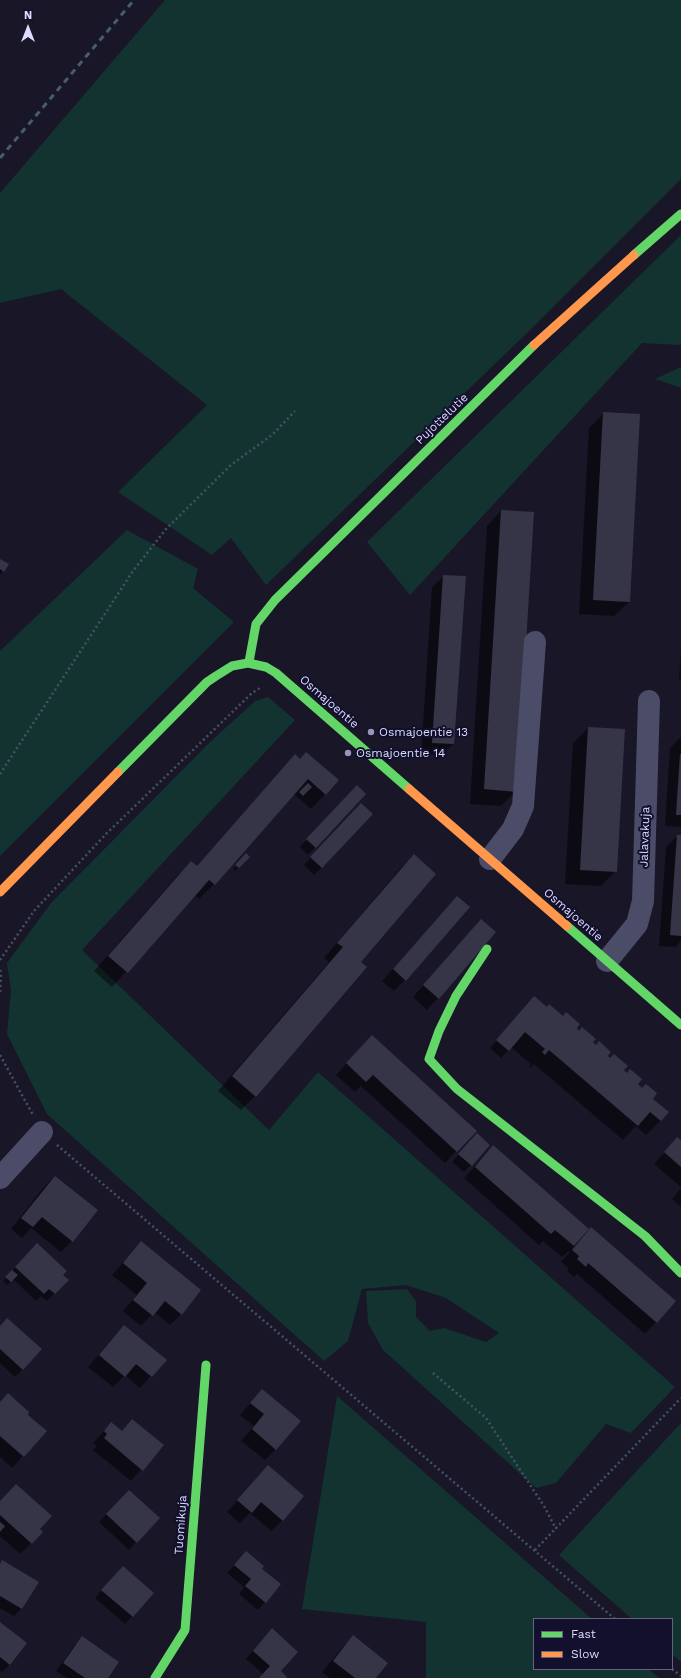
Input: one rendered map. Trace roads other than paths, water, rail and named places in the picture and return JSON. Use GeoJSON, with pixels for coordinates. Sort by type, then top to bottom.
{"type":"FeatureCollection","features":[{"type":"Feature","properties":{"kind":"street","name":"Pujottelutie"},"geometry":{"type":"LineString","coordinates":[[249,662],[256,624],[275,600],[546,333],[681,214]]}},
{"type":"Feature","properties":{"kind":"street"},"geometry":{"type":"LineString","coordinates":[[490,859],[513,829],[523,806],[535,642]]}},
{"type":"Feature","properties":{"kind":"street","name":"Osmajoentie"},"geometry":{"type":"LineString","coordinates":[[249,662],[264,665],[276,673],[681,1026]]}},
{"type":"Feature","properties":{"kind":"street"},"geometry":{"type":"LineString","coordinates":[[0,892],[207,682],[222,671],[249,662]]}},
{"type":"Feature","properties":{"kind":"street","name":"Jalavakuja"},"geometry":{"type":"LineString","coordinates":[[607,961],[637,924],[643,901],[649,701]]}},
{"type":"Feature","properties":{"kind":"street"},"geometry":{"type":"LineString","coordinates":[[487,949],[456,996],[439,1031],[429,1059],[457,1089],[645,1236],[681,1273]]}},
{"type":"Feature","properties":{"kind":"street"},"geometry":{"type":"LineString","coordinates":[[0,1178],[42,1132]]}},
{"type":"Feature","properties":{"kind":"street","name":"Tuomikuja"},"geometry":{"type":"LineString","coordinates":[[155,1678],[185,1630],[206,1366]]}},
{"type":"Feature","properties":{"kind":"railway"},"geometry":{"type":"LineString","coordinates":[[0,158],[134,0]]}},
{"type":"Feature","properties":{"kind":"place","name":"Osmajoentie 13"},"geometry":{"type":"Point","coordinates":[371,732]}},
{"type":"Feature","properties":{"kind":"place","name":"Osmajoentie 14"},"geometry":{"type":"Point","coordinates":[348,753]}}]}
